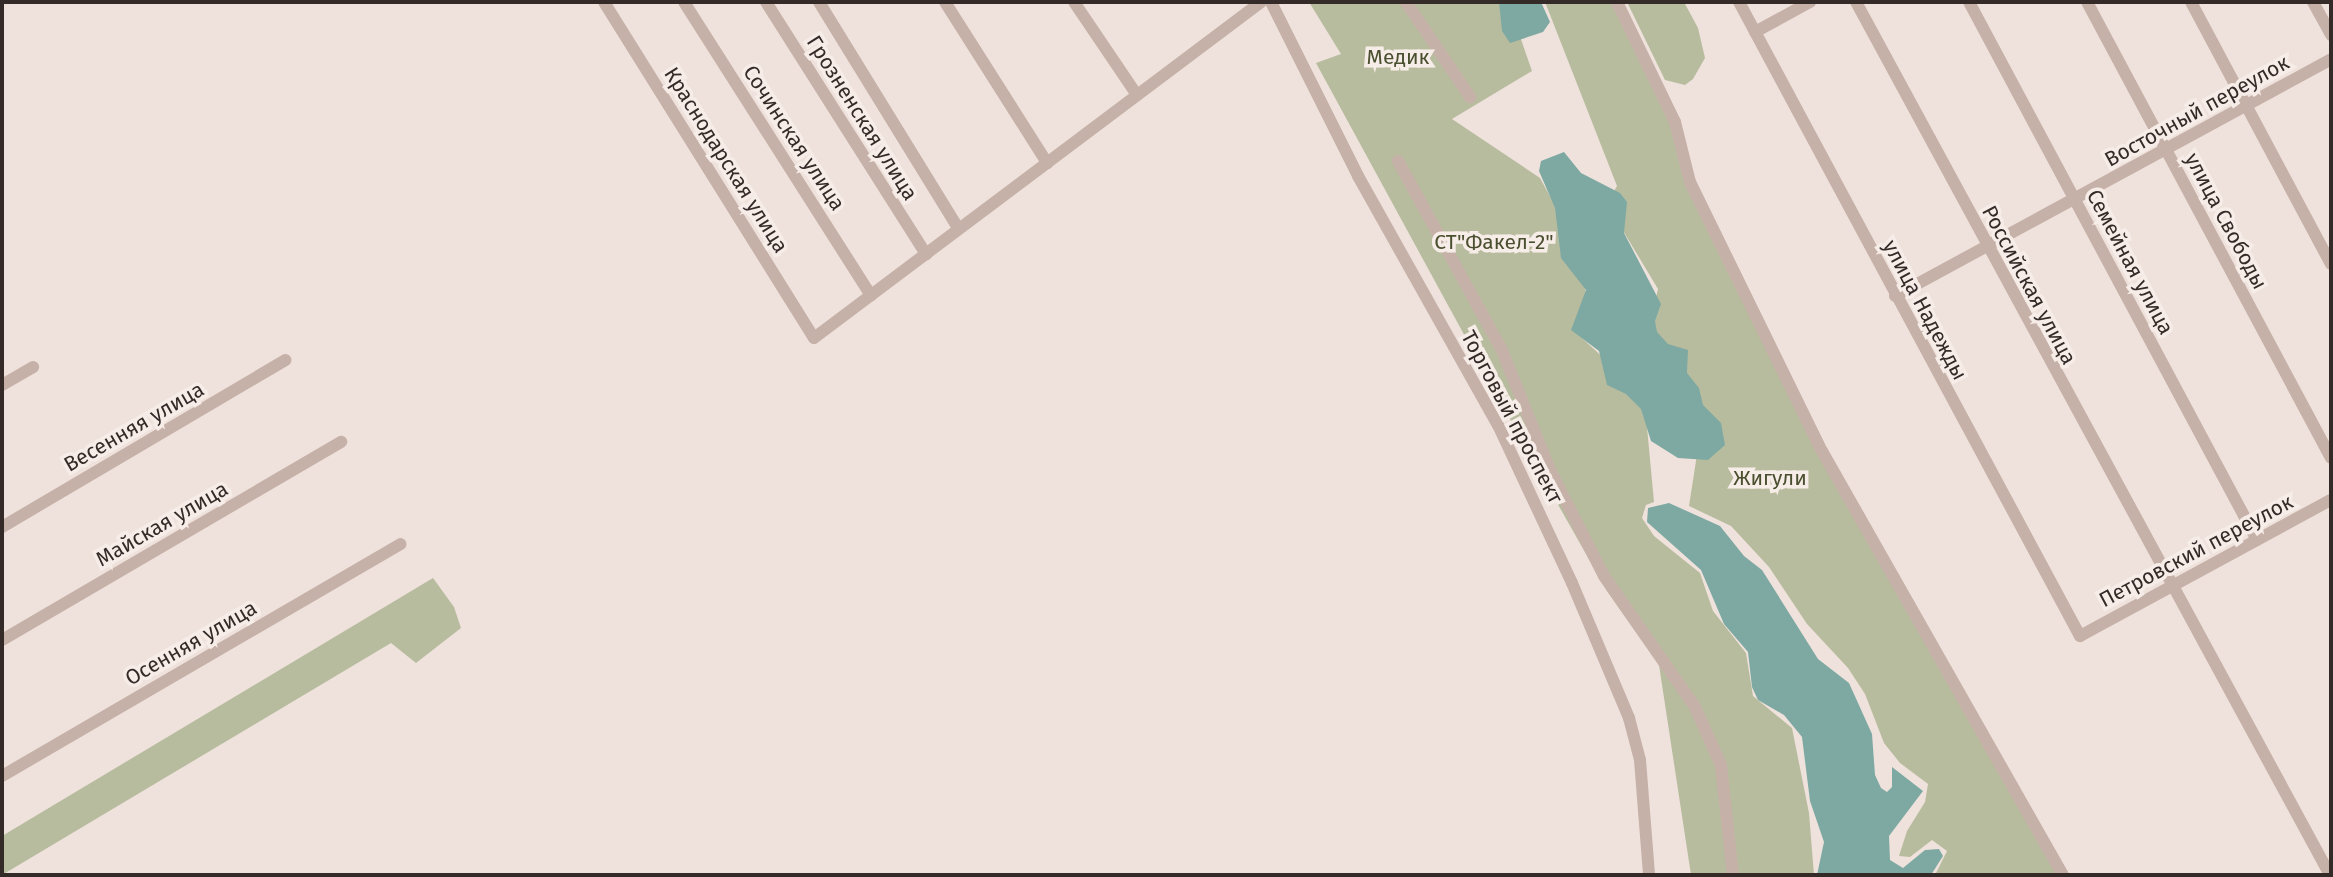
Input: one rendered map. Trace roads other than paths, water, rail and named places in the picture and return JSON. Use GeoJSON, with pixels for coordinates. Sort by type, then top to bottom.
{"type":"FeatureCollection","features":[{"type":"Feature","properties":{"kind":"street","name":"Краснодарская улица"},"geometry":{"type":"LineString","coordinates":[[604,2],[814,338],[871,295]]}},
{"type":"Feature","properties":{"kind":"street","name":"Сочинская улица"},"geometry":{"type":"LineString","coordinates":[[684,2],[871,295]]}},
{"type":"Feature","properties":{"kind":"street","name":"Грозненская улица"},"geometry":{"type":"LineString","coordinates":[[766,2],[926,254]]}},
{"type":"Feature","properties":{"kind":"street"},"geometry":{"type":"LineString","coordinates":[[819,2],[958,228]]}},
{"type":"Feature","properties":{"kind":"street"},"geometry":{"type":"LineString","coordinates":[[945,2],[1047,163]]}},
{"type":"Feature","properties":{"kind":"street"},"geometry":{"type":"LineString","coordinates":[[1074,2],[1137,95]]}},
{"type":"Feature","properties":{"kind":"street"},"geometry":{"type":"LineString","coordinates":[[871,295],[1261,2]]}},
{"type":"Feature","properties":{"kind":"street","name":"Торговый проспект"},"geometry":{"type":"LineString","coordinates":[[1271,2],[1358,176],[1498,425],[1567,571],[1635,739],[1645,793],[1649,875]]}},
{"type":"Feature","properties":{"kind":"street"},"geometry":{"type":"LineString","coordinates":[[1406,2],[1470,97]]}},
{"type":"Feature","properties":{"kind":"street"},"geometry":{"type":"LineString","coordinates":[[1617,2],[1675,122],[1690,182],[1822,451],[2063,875]]}},
{"type":"Feature","properties":{"kind":"street","name":"улица Надежды"},"geometry":{"type":"LineString","coordinates":[[1739,2],[2080,636]]}},
{"type":"Feature","properties":{"kind":"street"},"geometry":{"type":"LineString","coordinates":[[1755,32],[1810,2]]}},
{"type":"Feature","properties":{"kind":"street","name":"Российская улица"},"geometry":{"type":"LineString","coordinates":[[1856,2],[2169,587],[2330,875]]}},
{"type":"Feature","properties":{"kind":"street","name":"Семейная улица"},"geometry":{"type":"LineString","coordinates":[[1969,2],[2257,540]]}},
{"type":"Feature","properties":{"kind":"street","name":"улица Свободы"},"geometry":{"type":"LineString","coordinates":[[2087,2],[2331,458]]}},
{"type":"Feature","properties":{"kind":"street"},"geometry":{"type":"LineString","coordinates":[[2191,2],[2331,264]]}},
{"type":"Feature","properties":{"kind":"street"},"geometry":{"type":"LineString","coordinates":[[2314,2],[2331,35]]}},
{"type":"Feature","properties":{"kind":"street","name":"Восточный переулок"},"geometry":{"type":"LineString","coordinates":[[1895,296],[2331,59]]}},
{"type":"Feature","properties":{"kind":"street"},"geometry":{"type":"LineString","coordinates":[[1398,161],[1501,348],[1550,470],[1604,576],[1695,707],[1721,765],[1733,875]]}},
{"type":"Feature","properties":{"kind":"street","name":"Весенняя улица"},"geometry":{"type":"LineString","coordinates":[[2,527],[286,360]]}},
{"type":"Feature","properties":{"kind":"street"},"geometry":{"type":"LineString","coordinates":[[2,385],[33,367]]}},
{"type":"Feature","properties":{"kind":"street","name":"Майская улица"},"geometry":{"type":"LineString","coordinates":[[2,640],[341,442]]}},
{"type":"Feature","properties":{"kind":"street"},"geometry":{"type":"LineString","coordinates":[[2328,502],[2331,517]]}},
{"type":"Feature","properties":{"kind":"street","name":"Петровский переулок"},"geometry":{"type":"LineString","coordinates":[[2080,636],[2328,502]]}},
{"type":"Feature","properties":{"kind":"street","name":"Осенняя улица"},"geometry":{"type":"LineString","coordinates":[[2,776],[400,544]]}},
{"type":"Feature","properties":{"kind":"water"},"geometry":{"type":"Polygon","coordinates":[[[1499,2],[1541,2],[1550,22],[1543,32],[1510,43],[1502,31],[1499,2]]]}},
{"type":"Feature","properties":{"kind":"water"},"geometry":{"type":"Polygon","coordinates":[[[1564,152],[1581,173],[1620,193],[1627,202],[1624,233],[1661,304],[1655,321],[1657,332],[1668,344],[1688,350],[1687,373],[1699,388],[1703,405],[1721,423],[1725,445],[1708,460],[1678,458],[1651,441],[1641,409],[1626,394],[1607,385],[1599,351],[1571,330],[1586,290],[1561,258],[1555,208],[1539,171],[1541,161],[1564,152]]]}},
{"type":"Feature","properties":{"kind":"water"},"geometry":{"type":"Polygon","coordinates":[[[1669,503],[1720,526],[1744,556],[1762,570],[1818,659],[1849,683],[1872,734],[1875,775],[1881,788],[1887,792],[1892,787],[1892,767],[1923,791],[1889,836],[1890,860],[1903,868],[1925,850],[1939,849],[1943,856],[1931,875],[1817,875],[1824,842],[1810,801],[1802,737],[1784,715],[1758,700],[1752,687],[1748,652],[1724,624],[1701,570],[1647,522],[1648,508],[1669,503]]]}},
{"type":"Feature","properties":{"kind":"park label","name":"Медик"},"geometry":{"type":"Point","coordinates":[1398,57]}},
{"type":"Feature","properties":{"kind":"park label","name":"СТ\"Факел-2\""},"geometry":{"type":"Point","coordinates":[1494,242]}},
{"type":"Feature","properties":{"kind":"park label","name":"Жигули"},"geometry":{"type":"Point","coordinates":[1770,478]}}]}
